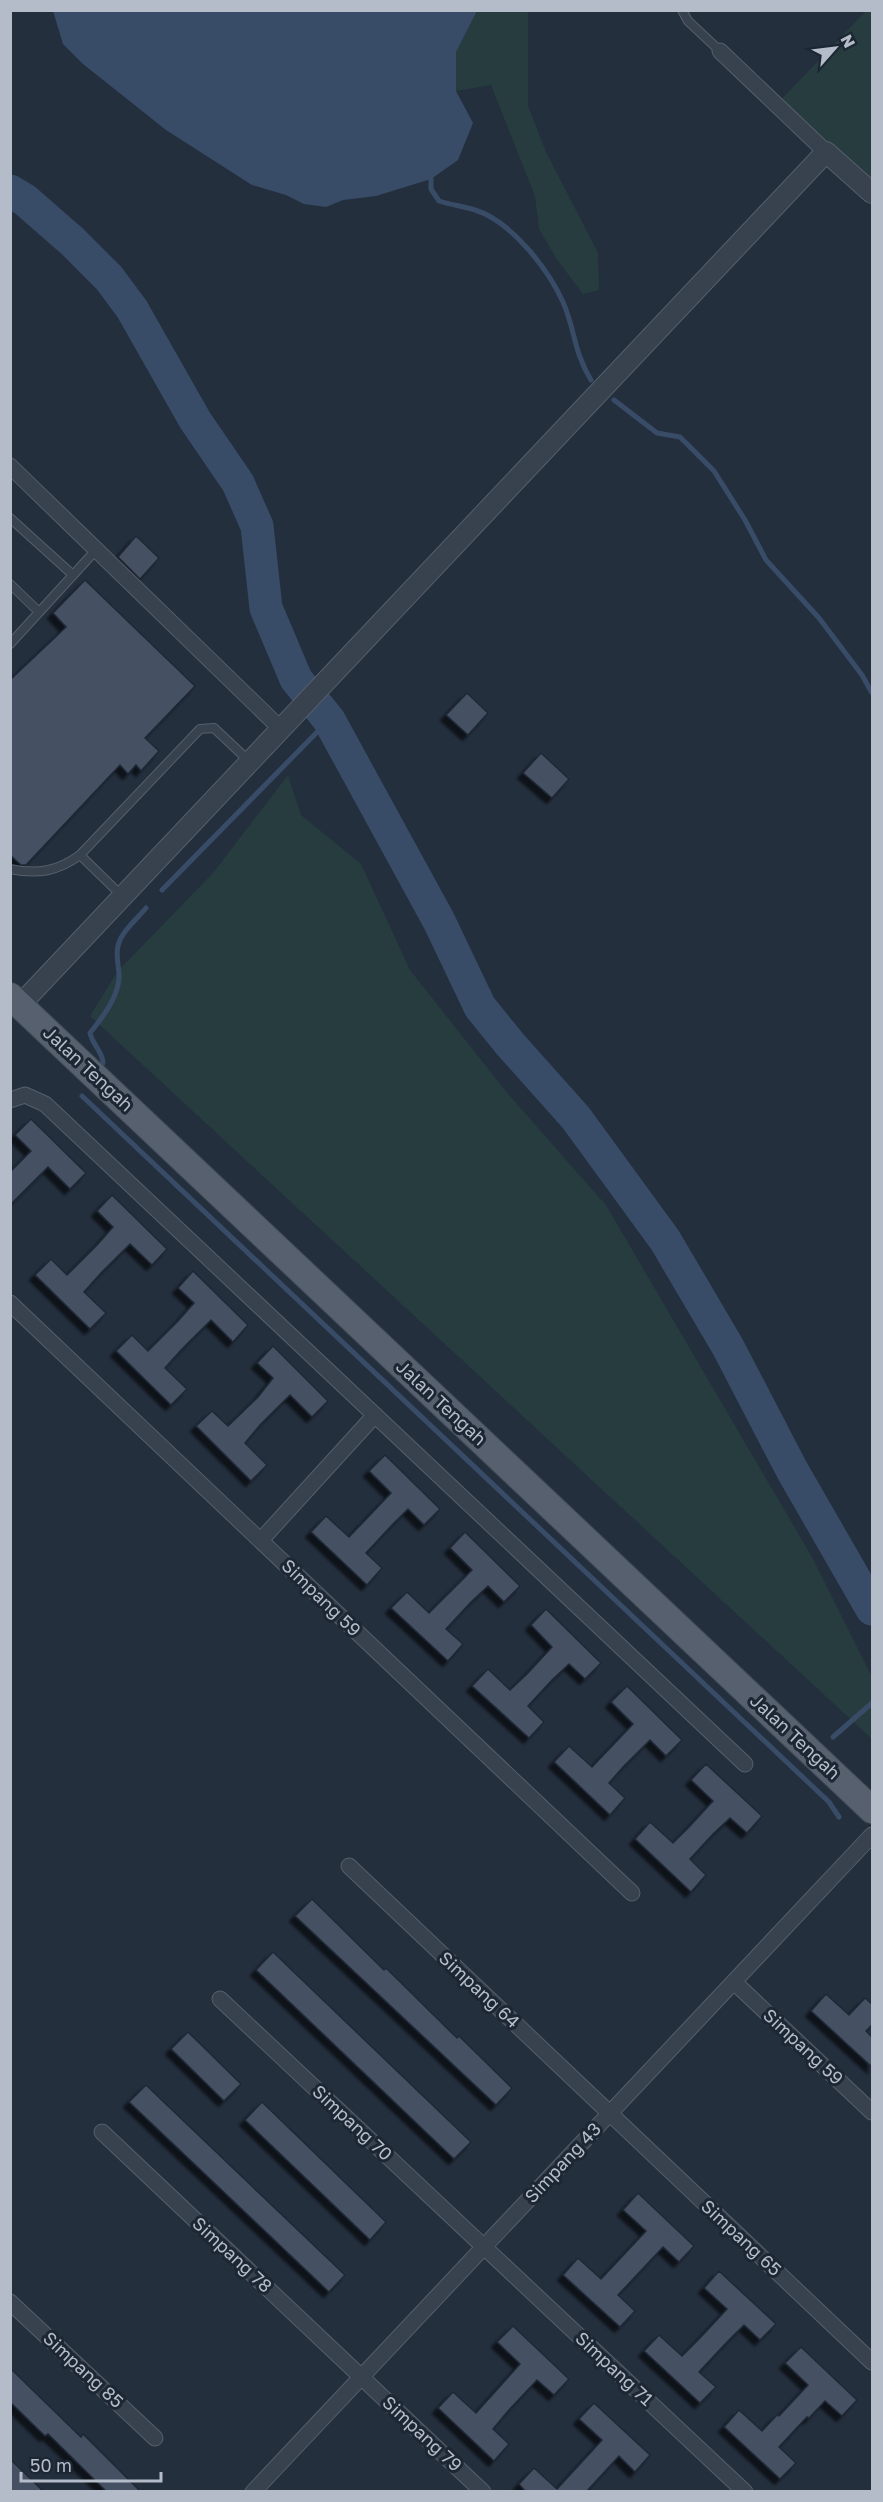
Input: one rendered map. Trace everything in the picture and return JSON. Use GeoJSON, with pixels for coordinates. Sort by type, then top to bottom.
{"type":"FeatureCollection","features":[{"type":"Feature","properties":{"kind":"main road","name":"Jalan Tengah"},"geometry":{"type":"LineString","coordinates":[[14,1005],[873,1810]]}},
{"type":"Feature","properties":{"kind":"street"},"geometry":{"type":"LineString","coordinates":[[720,51],[826,152],[873,193]]}},
{"type":"Feature","properties":{"kind":"street"},"geometry":{"type":"LineString","coordinates":[[14,1005],[123,897],[251,763],[327,679],[826,152]]}},
{"type":"Feature","properties":{"kind":"street"},"geometry":{"type":"LineString","coordinates":[[10,465],[282,730]]}},
{"type":"Feature","properties":{"kind":"street"},"geometry":{"type":"LineString","coordinates":[[10,1100],[25,1095],[45,1104],[746,1764]]}},
{"type":"Feature","properties":{"kind":"street","name":"Simpang 59"},"geometry":{"type":"LineString","coordinates":[[10,1303],[632,1893]]}},
{"type":"Feature","properties":{"kind":"street"},"geometry":{"type":"LineString","coordinates":[[261,1540],[375,1415]]}},
{"type":"Feature","properties":{"kind":"street","name":"Simpang 43"},"geometry":{"type":"LineString","coordinates":[[253,2492],[873,1835]]}},
{"type":"Feature","properties":{"kind":"street","name":"Simpang 64"},"geometry":{"type":"LineString","coordinates":[[349,1866],[610,2114]]}},
{"type":"Feature","properties":{"kind":"street","name":"Simpang 59"},"geometry":{"type":"LineString","coordinates":[[734,1982],[873,2112]]}},
{"type":"Feature","properties":{"kind":"street","name":"Simpang 70"},"geometry":{"type":"LineString","coordinates":[[220,1998],[484,2247]]}},
{"type":"Feature","properties":{"kind":"street","name":"Simpang 65"},"geometry":{"type":"LineString","coordinates":[[610,2114],[873,2362]]}},
{"type":"Feature","properties":{"kind":"street","name":"Simpang 78"},"geometry":{"type":"LineString","coordinates":[[102,2132],[362,2377]]}},
{"type":"Feature","properties":{"kind":"street","name":"Simpang 71"},"geometry":{"type":"LineString","coordinates":[[484,2247],[745,2492]]}},
{"type":"Feature","properties":{"kind":"street","name":"Simpang 85"},"geometry":{"type":"LineString","coordinates":[[10,2302],[155,2438]]}},
{"type":"Feature","properties":{"kind":"street","name":"Simpang 79"},"geometry":{"type":"LineString","coordinates":[[362,2377],[483,2492]]}},
{"type":"Feature","properties":{"kind":"lane"},"geometry":{"type":"LineString","coordinates":[[682,10],[688,21],[720,51]]}},
{"type":"Feature","properties":{"kind":"lane"},"geometry":{"type":"LineString","coordinates":[[10,518],[73,575]]}},
{"type":"Feature","properties":{"kind":"lane"},"geometry":{"type":"LineString","coordinates":[[10,644],[96,549]]}},
{"type":"Feature","properties":{"kind":"lane"},"geometry":{"type":"LineString","coordinates":[[10,584],[39,612]]}},
{"type":"Feature","properties":{"kind":"lane"},"geometry":{"type":"LineString","coordinates":[[10,869],[48,872],[65,866],[80,855],[200,729],[214,728],[251,763]]}},
{"type":"Feature","properties":{"kind":"lane"},"geometry":{"type":"LineString","coordinates":[[80,855],[123,897]]}},
{"type":"Feature","properties":{"kind":"green space"},"geometry":{"type":"Polygon","coordinates":[[[477,11],[528,11],[528,106],[546,152],[598,253],[599,290],[583,294],[556,258],[539,229],[535,196],[491,85],[456,91],[456,52],[477,11]]]}},
{"type":"Feature","properties":{"kind":"green space"},"geometry":{"type":"Polygon","coordinates":[[[866,11],[872,11],[872,193],[776,105],[866,11]]]}},
{"type":"Feature","properties":{"kind":"green space"},"geometry":{"type":"Polygon","coordinates":[[[288,775],[301,815],[361,864],[410,970],[508,1094],[606,1205],[813,1559],[872,1677],[872,1739],[90,1016],[118,971],[213,873],[288,775]]]}},
{"type":"Feature","properties":{"kind":"water"},"geometry":{"type":"Polygon","coordinates":[[[53,11],[477,11],[456,52],[456,91],[473,123],[458,160],[431,179],[376,196],[343,200],[326,207],[304,204],[286,195],[252,185],[166,130],[83,64],[63,44],[53,11]]]}},
{"type":"Feature","properties":{"kind":"building"},"geometry":{"type":"Polygon","coordinates":[[[136,536],[159,558],[140,579],[118,557],[136,536]]]}},
{"type":"Feature","properties":{"kind":"building"},"geometry":{"type":"Polygon","coordinates":[[[85,580],[195,686],[145,738],[159,751],[141,771],[136,765],[128,774],[120,765],[26,865],[21,865],[10,855],[10,680],[66,627],[53,613],[85,580]]]}},
{"type":"Feature","properties":{"kind":"building"},"geometry":{"type":"Polygon","coordinates":[[[467,693],[488,713],[468,735],[446,715],[467,693]]]}},
{"type":"Feature","properties":{"kind":"building"},"geometry":{"type":"Polygon","coordinates":[[[541,753],[569,779],[552,798],[523,773],[541,753]]]}},
{"type":"Feature","properties":{"kind":"building"},"geometry":{"type":"Polygon","coordinates":[[[31,1119],[86,1173],[70,1189],[48,1167],[10,1205],[10,1172],[31,1151],[15,1135],[31,1119]]]}},
{"type":"Feature","properties":{"kind":"building"},"geometry":{"type":"Polygon","coordinates":[[[112,1195],[167,1249],[152,1265],[130,1244],[100,1274],[84,1292],[106,1313],[90,1329],[35,1275],[51,1259],[67,1275],[97,1245],[113,1227],[97,1211],[112,1195]]]}},
{"type":"Feature","properties":{"kind":"building"},"geometry":{"type":"Polygon","coordinates":[[[193,1271],[248,1325],[233,1342],[211,1320],[181,1350],[165,1368],[187,1389],[171,1405],[116,1351],[132,1335],[148,1351],[178,1321],[194,1303],[178,1288],[193,1271]]]}},
{"type":"Feature","properties":{"kind":"building"},"geometry":{"type":"Polygon","coordinates":[[[273,1346],[328,1401],[312,1417],[290,1395],[260,1425],[245,1443],[267,1465],[251,1481],[196,1426],[212,1411],[228,1426],[258,1397],[273,1378],[257,1363],[273,1346]]]}},
{"type":"Feature","properties":{"kind":"building"},"geometry":{"type":"Polygon","coordinates":[[[385,1455],[440,1509],[424,1525],[408,1509],[391,1526],[366,1553],[382,1568],[367,1585],[311,1532],[326,1516],[349,1537],[391,1493],[369,1471],[385,1455]]]}},
{"type":"Feature","properties":{"kind":"building"},"geometry":{"type":"Polygon","coordinates":[[[465,1532],[520,1586],[504,1602],[488,1586],[471,1602],[446,1629],[463,1644],[448,1661],[391,1608],[407,1592],[429,1613],[472,1570],[450,1548],[465,1532]]]}},
{"type":"Feature","properties":{"kind":"building"},"geometry":{"type":"Polygon","coordinates":[[[546,1609],[601,1663],[585,1679],[569,1664],[552,1680],[528,1706],[544,1722],[529,1738],[472,1686],[488,1669],[510,1690],[527,1674],[552,1647],[531,1625],[546,1609]]]}},
{"type":"Feature","properties":{"kind":"building"},"geometry":{"type":"Polygon","coordinates":[[[627,1686],[682,1740],[666,1756],[650,1740],[623,1767],[609,1783],[625,1798],[610,1815],[554,1762],[569,1746],[592,1767],[633,1724],[611,1702],[627,1686]]]}},
{"type":"Feature","properties":{"kind":"building"},"geometry":{"type":"Polygon","coordinates":[[[706,1764],[762,1816],[747,1833],[730,1818],[713,1834],[690,1859],[706,1875],[691,1892],[635,1839],[650,1822],[673,1843],[689,1827],[713,1801],[691,1780],[706,1764]]]}},
{"type":"Feature","properties":{"kind":"building"},"geometry":{"type":"Polygon","coordinates":[[[312,1899],[384,1970],[386,1968],[512,2088],[496,2105],[295,1916],[312,1899]]]}},
{"type":"Feature","properties":{"kind":"building"},"geometry":{"type":"Polygon","coordinates":[[[273,1952],[471,2142],[454,2159],[256,1970],[273,1952]]]}},
{"type":"Feature","properties":{"kind":"building"},"geometry":{"type":"Polygon","coordinates":[[[826,1994],[849,2015],[865,1998],[873,2005],[873,2024],[866,2031],[873,2038],[873,2068],[811,2011],[826,1994]]]}},
{"type":"Feature","properties":{"kind":"building"},"geometry":{"type":"Polygon","coordinates":[[[188,2032],[241,2084],[224,2101],[171,2049],[188,2032]]]}},
{"type":"Feature","properties":{"kind":"building"},"geometry":{"type":"Polygon","coordinates":[[[146,2085],[345,2275],[329,2292],[129,2102],[146,2085]]]}},
{"type":"Feature","properties":{"kind":"building"},"geometry":{"type":"Polygon","coordinates":[[[262,2102],[386,2222],[370,2240],[245,2120],[262,2102]]]}},
{"type":"Feature","properties":{"kind":"building"},"geometry":{"type":"Polygon","coordinates":[[[638,2193],[694,2246],[679,2262],[663,2247],[618,2295],[635,2311],[620,2327],[563,2275],[578,2258],[601,2279],[646,2231],[623,2210],[638,2193]]]}},
{"type":"Feature","properties":{"kind":"building"},"geometry":{"type":"Polygon","coordinates":[[[719,2271],[776,2324],[760,2340],[744,2325],[727,2342],[699,2372],[716,2387],[700,2403],[644,2351],[659,2335],[682,2356],[699,2339],[727,2309],[704,2288],[719,2271]]]}},
{"type":"Feature","properties":{"kind":"building"},"geometry":{"type":"Polygon","coordinates":[[[513,2326],[569,2379],[554,2395],[537,2380],[508,2411],[493,2429],[509,2444],[494,2461],[438,2408],[453,2392],[476,2413],[520,2364],[497,2342],[513,2326]]]}},
{"type":"Feature","properties":{"kind":"building"},"geometry":{"type":"Polygon","coordinates":[[[801,2347],[857,2400],[842,2416],[825,2401],[809,2418],[807,2417],[779,2447],[796,2463],[780,2479],[724,2427],[739,2410],[762,2431],[778,2414],[779,2416],[808,2385],[785,2363],[801,2347]]]}},
{"type":"Feature","properties":{"kind":"building"},"geometry":{"type":"Polygon","coordinates":[[[10,2368],[81,2437],[83,2434],[141,2492],[107,2492],[48,2434],[45,2436],[10,2402],[10,2368]]]}},
{"type":"Feature","properties":{"kind":"building"},"geometry":{"type":"Polygon","coordinates":[[[594,2403],[650,2455],[635,2472],[619,2456],[586,2492],[526,2492],[519,2484],[534,2468],[557,2489],[602,2440],[579,2419],[594,2403]]]}},
{"type":"Feature","properties":{"kind":"building"},"geometry":{"type":"Polygon","coordinates":[[[10,2459],[44,2492],[10,2492],[10,2459]]]}},
{"type":"Feature","properties":{"kind":"waterway"},"geometry":{"type":"LineString","coordinates":[[431,179],[431,189],[439,201],[489,216],[515,235],[538,261],[563,302],[581,360],[591,380]]}},
{"type":"Feature","properties":{"kind":"waterway"},"geometry":{"type":"LineString","coordinates":[[10,191],[25,200],[72,241],[109,278],[132,309],[195,420],[238,483],[257,526],[266,608],[296,679],[329,720],[439,921],[480,1007],[576,1118],[665,1240],[728,1347],[792,1470],[872,1609]]}},
{"type":"Feature","properties":{"kind":"waterway"},"geometry":{"type":"LineString","coordinates":[[614,400],[657,433],[680,437],[714,471],[745,520],[766,560],[819,618],[862,675],[872,693]]}},
{"type":"Feature","properties":{"kind":"waterway"},"geometry":{"type":"LineString","coordinates":[[162,890],[329,720]]}},
{"type":"Feature","properties":{"kind":"waterway"},"geometry":{"type":"LineString","coordinates":[[103,1063],[90,1033],[108,1008],[118,986],[117,954],[120,941],[146,908]]}},
{"type":"Feature","properties":{"kind":"waterway"},"geometry":{"type":"LineString","coordinates":[[82,1096],[829,1802],[839,1817]]}},
{"type":"Feature","properties":{"kind":"waterway"},"geometry":{"type":"LineString","coordinates":[[833,1737],[872,1703]]}}]}
